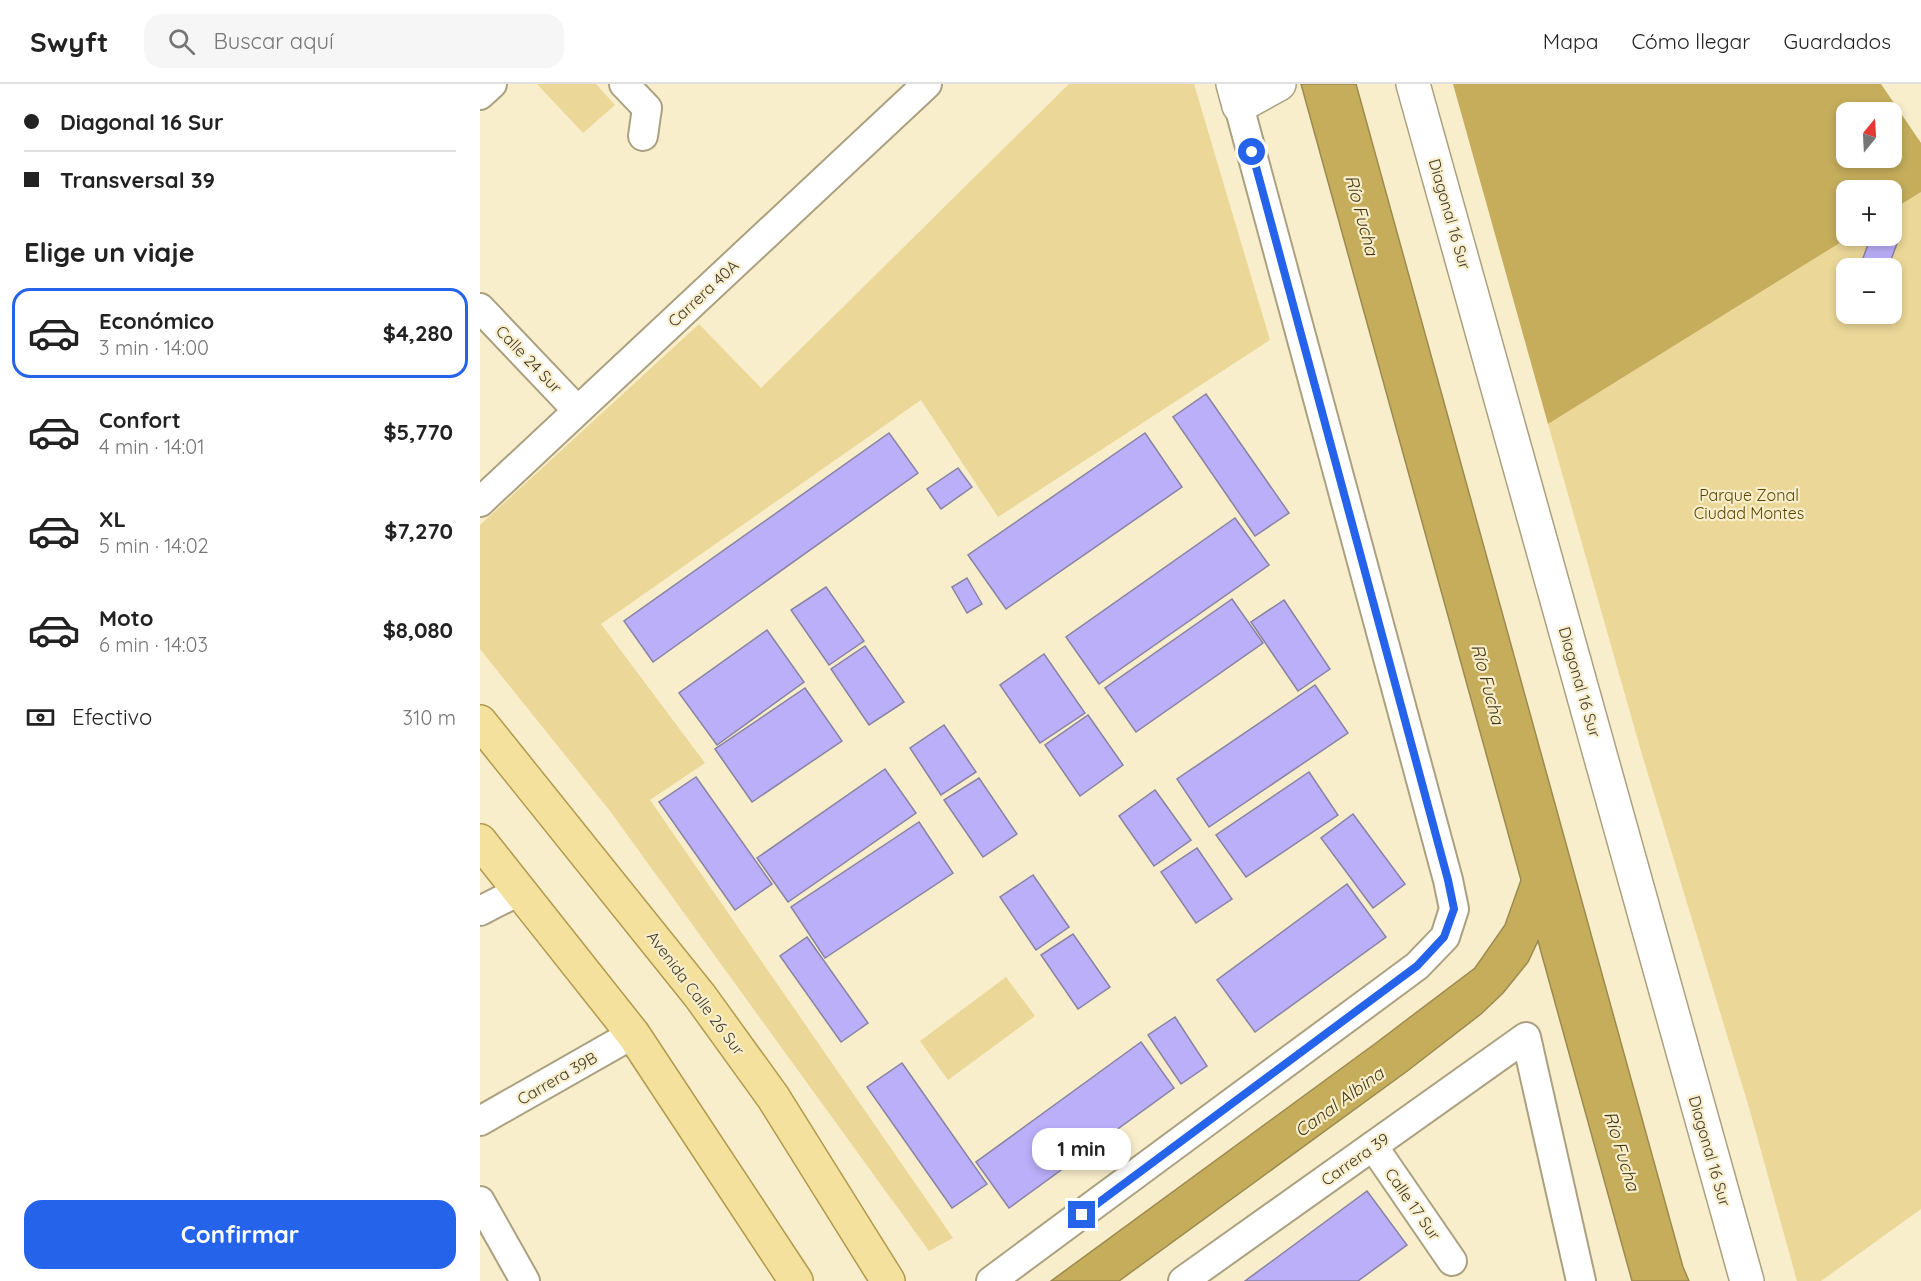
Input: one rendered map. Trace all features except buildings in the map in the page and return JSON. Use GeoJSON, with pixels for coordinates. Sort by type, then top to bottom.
{"type":"FeatureCollection","features":[{"type":"Feature","properties":{"kind":"main road","name":"Avenida Calle 26 Sur"},"geometry":{"type":"LineString","coordinates":[[480,722],[700,996],[773,1097],[888,1281]]}},
{"type":"Feature","properties":{"kind":"main road"},"geometry":{"type":"LineString","coordinates":[[480,841],[633,1034],[796,1281]]}},
{"type":"Feature","properties":{"kind":"street"},"geometry":{"type":"LineString","coordinates":[[480,95],[492,84]]}},
{"type":"Feature","properties":{"kind":"street"},"geometry":{"type":"LineString","coordinates":[[624,84],[647,108],[643,136]]}},
{"type":"Feature","properties":{"kind":"street","name":"Carrera 40A"},"geometry":{"type":"LineString","coordinates":[[480,502],[927,84]]}},
{"type":"Feature","properties":{"kind":"street"},"geometry":{"type":"LineString","coordinates":[[991,1281],[1417,966],[1444,937],[1454,909],[1236,95],[1279,84]]}},
{"type":"Feature","properties":{"kind":"street","name":"Diagonal 16 Sur"},"geometry":{"type":"LineString","coordinates":[[1413,84],[1747,1281]]}},
{"type":"Feature","properties":{"kind":"street","name":"Calle 24 Sur"},"geometry":{"type":"LineString","coordinates":[[480,308],[577,410]]}},
{"type":"Feature","properties":{"kind":"street"},"geometry":{"type":"LineString","coordinates":[[480,911],[521,890]]}},
{"type":"Feature","properties":{"kind":"street","name":"Carrera 39B"},"geometry":{"type":"LineString","coordinates":[[480,1121],[633,1034]]}},
{"type":"Feature","properties":{"kind":"street","name":"Carrera 39"},"geometry":{"type":"LineString","coordinates":[[1183,1281],[1526,1037],[1581,1281]]}},
{"type":"Feature","properties":{"kind":"street","name":"Calle 17 Sur"},"geometry":{"type":"LineString","coordinates":[[1373,1146],[1452,1261]]}},
{"type":"Feature","properties":{"kind":"street"},"geometry":{"type":"LineString","coordinates":[[480,1202],[525,1281]]}},
{"type":"Feature","properties":{"kind":"green space"},"geometry":{"type":"Polygon","coordinates":[[[537,84],[596,84],[615,105],[583,133],[537,84]]]}},
{"type":"Feature","properties":{"kind":"green space"},"geometry":{"type":"Polygon","coordinates":[[[1069,84],[1194,84],[1270,340],[998,517],[921,400],[601,624],[705,763],[650,800],[953,1238],[929,1251],[610,811],[480,649],[480,525],[699,324],[761,388],[1069,84]]]}},
{"type":"Feature","properties":{"kind":"green space"},"geometry":{"type":"Polygon","coordinates":[[[1453,84],[1881,84],[1893,102],[1836,102],[1836,168],[1902,168],[1902,115],[1921,143],[1921,192],[1902,204],[1902,180],[1836,180],[1836,245],[1548,424],[1453,84]]]}},
{"type":"Feature","properties":{"kind":"green space","name":"Parque Zonal Ciudad Montes"},"geometry":{"type":"Polygon","coordinates":[[[1921,192],[1921,1209],[1821,1281],[1797,1281],[1750,1111],[1641,751],[1548,424],[1836,245],[1902,246],[1902,204],[1921,192]]]}},
{"type":"Feature","properties":{"kind":"green space"},"geometry":{"type":"Polygon","coordinates":[[[1006,977],[1035,1016],[948,1080],[920,1041],[1006,977]]]}},
{"type":"Feature","properties":{"kind":"water"},"geometry":{"type":"Polygon","coordinates":[[[1301,84],[1356,84],[1683,1267],[1689,1281],[1632,1281],[1538,941],[1528,962],[1503,993],[1481,1014],[1406,1072],[1119,1281],[1051,1281],[1475,968],[1505,925],[1521,880],[1301,84]]]}},
{"type":"Feature","properties":{"kind":"route"},"geometry":{"type":"LineString","coordinates":[[1082,1215],[1417,966],[1444,937],[1454,909],[1252,152]]}},
{"type":"Feature","properties":{"kind":"water label","name":"Río Fucha"},"geometry":{"type":"Point","coordinates":[1362,215]}},
{"type":"Feature","properties":{"kind":"water label","name":"Río Fucha"},"geometry":{"type":"Point","coordinates":[1488,684]}},
{"type":"Feature","properties":{"kind":"water label","name":"Canal Albina"},"geometry":{"type":"Point","coordinates":[1339,1102]}},
{"type":"Feature","properties":{"kind":"water label","name":"Río Fucha"},"geometry":{"type":"Point","coordinates":[1622,1151]}}]}
